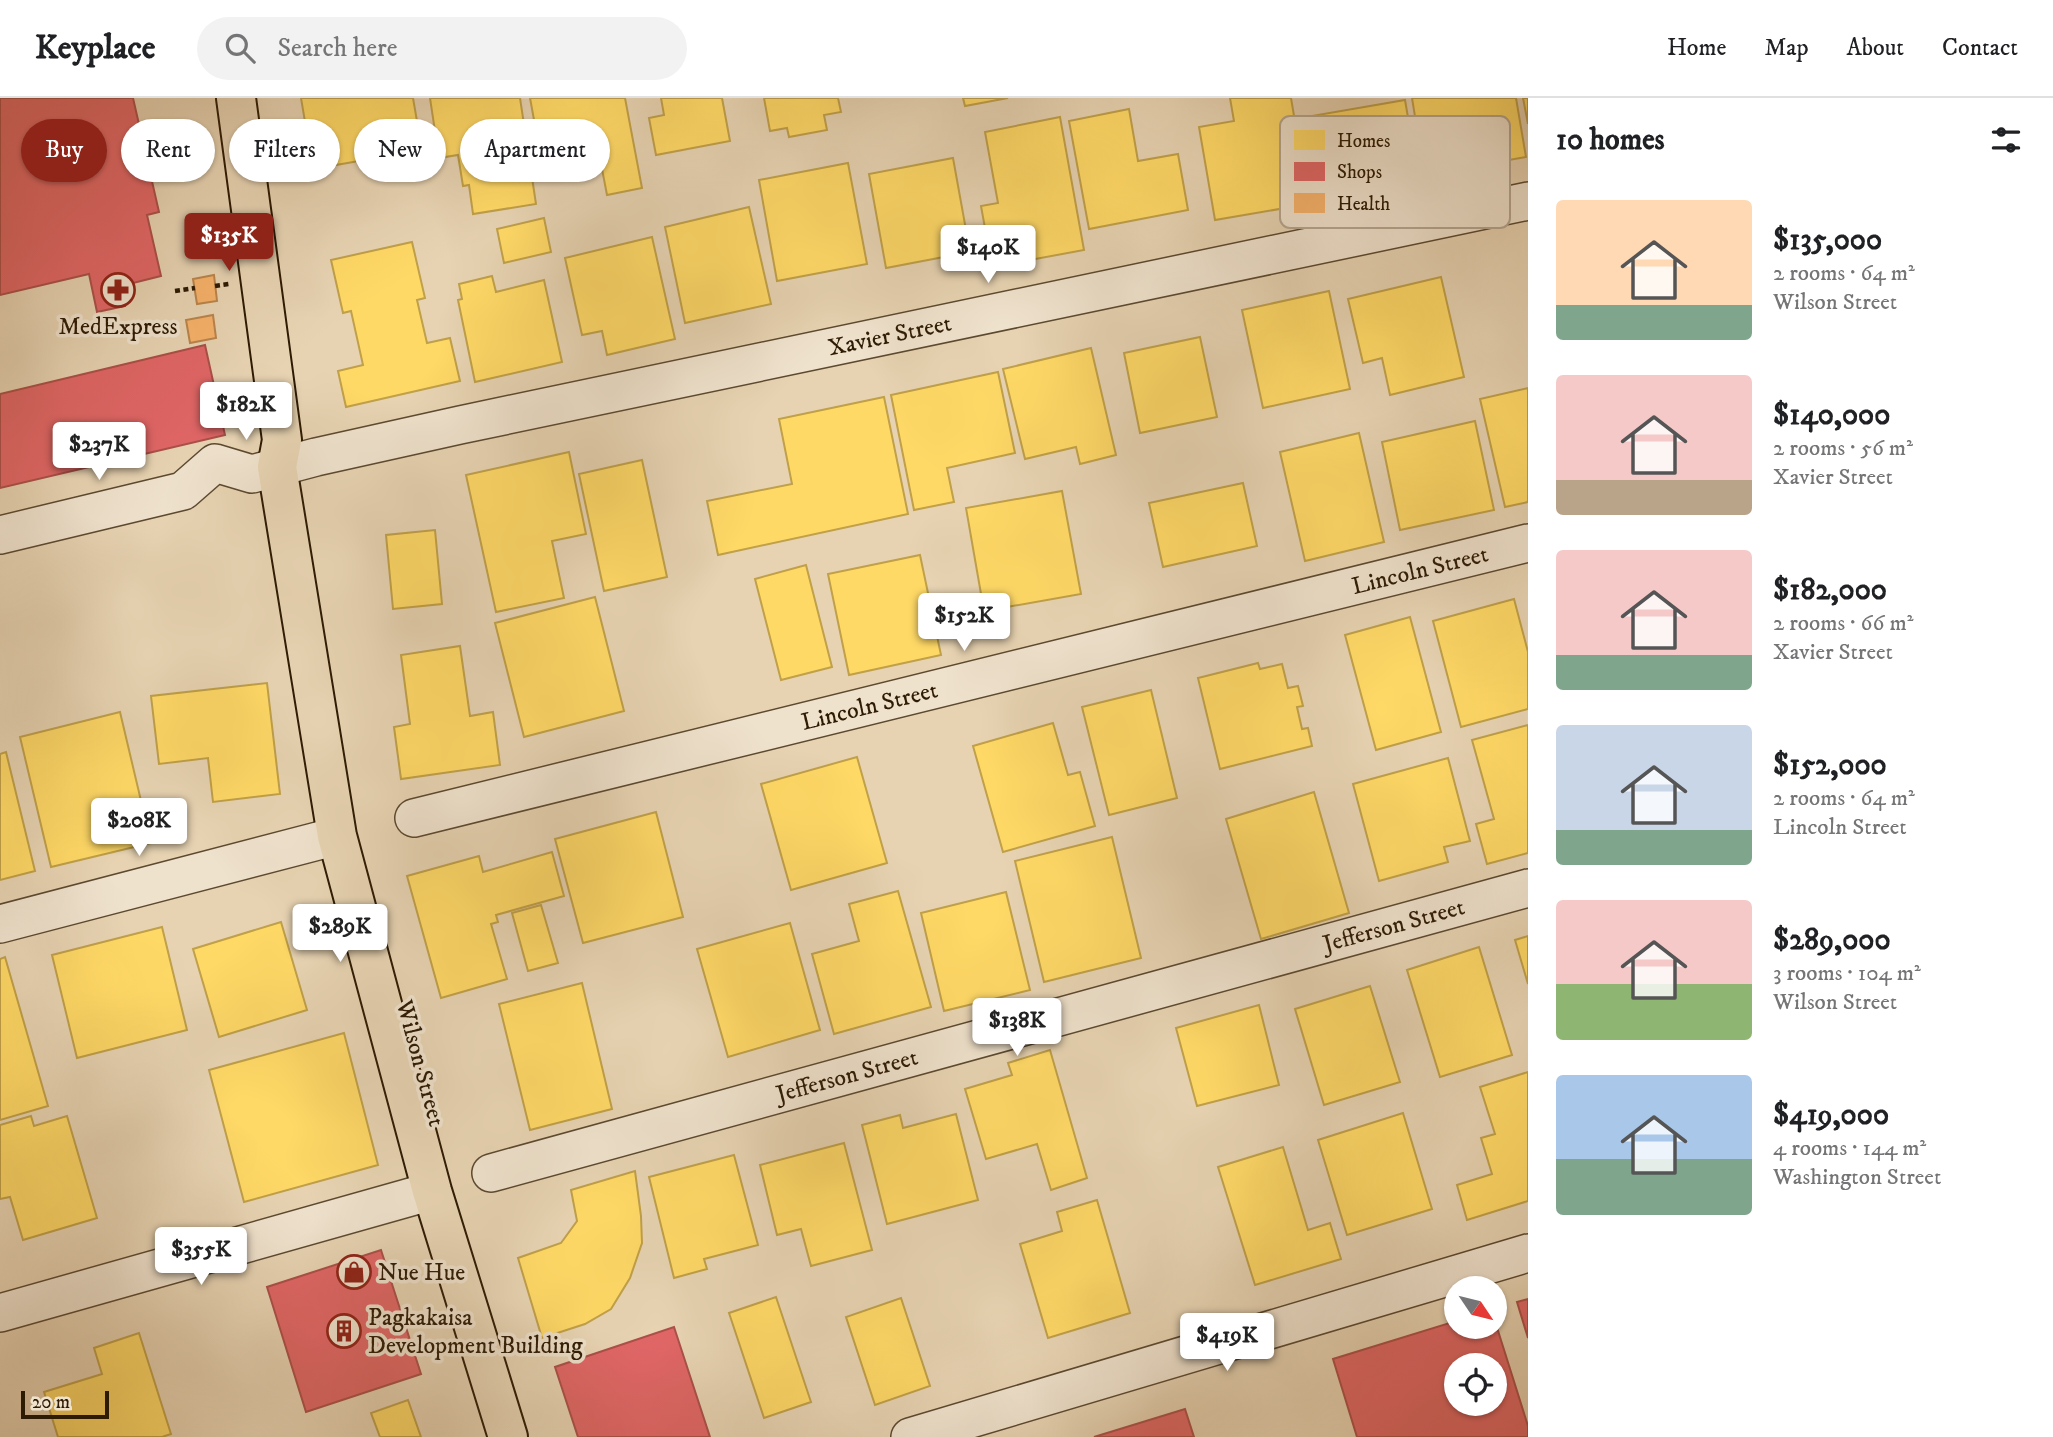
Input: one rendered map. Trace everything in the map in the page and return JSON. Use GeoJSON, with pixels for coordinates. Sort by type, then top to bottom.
{"type":"FeatureCollection","features":[{"type":"Feature","properties":{"kind":"main road","name":"Wilson Street"},"geometry":{"type":"LineString","coordinates":[[236,98],[277,461],[337,836],[432,1191],[508,1437]]}},
{"type":"Feature","properties":{"kind":"main road","name":"Wilson Street"},"geometry":{"type":"LineString","coordinates":[[277,461],[356,826],[454,1183],[533,1437]]}},
{"type":"Feature","properties":{"kind":"street","name":"Xavier Street"},"geometry":{"type":"LineString","coordinates":[[1510,205],[1528,201]]}},
{"type":"Feature","properties":{"kind":"street","name":"Xavier Street"},"geometry":{"type":"LineString","coordinates":[[0,535],[183,491],[215,463],[277,461],[474,422],[1399,228]]}},
{"type":"Feature","properties":{"kind":"street","name":"Lincoln Street"},"geometry":{"type":"LineString","coordinates":[[414,818],[1528,543]]}},
{"type":"Feature","properties":{"kind":"street"},"geometry":{"type":"LineString","coordinates":[[0,924],[337,836]]}},
{"type":"Feature","properties":{"kind":"street","name":"Jefferson Street"},"geometry":{"type":"LineString","coordinates":[[491,1173],[1528,888]]}},
{"type":"Feature","properties":{"kind":"street"},"geometry":{"type":"LineString","coordinates":[[0,1313],[432,1191]]}},
{"type":"Feature","properties":{"kind":"street"},"geometry":{"type":"LineString","coordinates":[[910,1437],[1528,1253]]}},
{"type":"Feature","properties":{"kind":"path"},"geometry":{"type":"LineString","coordinates":[[215,286],[230,284]]}},
{"type":"Feature","properties":{"kind":"path"},"geometry":{"type":"LineString","coordinates":[[175,291],[195,288]]}},
{"type":"Feature","properties":{"kind":"building: Homes"},"geometry":{"type":"Polygon","coordinates":[[[301,98],[413,98],[417,119],[354,119],[354,162],[340,164],[340,119],[305,119],[301,98]]]}},
{"type":"Feature","properties":{"kind":"building: Homes"},"geometry":{"type":"Polygon","coordinates":[[[430,98],[520,98],[523,119],[460,119],[460,167],[458,155],[446,157],[446,119],[433,119],[430,98]]]}},
{"type":"Feature","properties":{"kind":"building: Homes"},"geometry":{"type":"Polygon","coordinates":[[[530,98],[625,98],[642,188],[607,195],[604,182],[610,182],[610,119],[534,119],[530,98]]]}},
{"type":"Feature","properties":{"kind":"building: Homes"},"geometry":{"type":"Polygon","coordinates":[[[661,98],[722,98],[730,141],[656,155],[649,118],[664,115],[661,98]]]}},
{"type":"Feature","properties":{"kind":"building: Homes"},"geometry":{"type":"Polygon","coordinates":[[[764,98],[838,98],[841,112],[824,115],[827,130],[789,137],[787,128],[770,131],[764,98]]]}},
{"type":"Feature","properties":{"kind":"building: Homes"},"geometry":{"type":"Polygon","coordinates":[[[963,98],[1008,98],[965,106],[963,98]]]}},
{"type":"Feature","properties":{"kind":"building: Homes"},"geometry":{"type":"Polygon","coordinates":[[[1230,98],[1291,98],[1294,116],[1280,116],[1280,209],[1215,220],[1199,127],[1234,121],[1230,98]]]}},
{"type":"Feature","properties":{"kind":"building: Homes"},"geometry":{"type":"Polygon","coordinates":[[[1412,98],[1516,98],[1526,157],[1510,160],[1510,116],[1415,116],[1412,98]]]}},
{"type":"Feature","properties":{"kind":"building: Homes"},"geometry":{"type":"Polygon","coordinates":[[[1523,98],[1528,98],[1528,124],[1523,98]]]}},
{"type":"Feature","properties":{"kind":"building: Homes"},"geometry":{"type":"Polygon","coordinates":[[[1405,100],[1408,116],[1312,116],[1405,100]]]}},
{"type":"Feature","properties":{"kind":"building: Homes"},"geometry":{"type":"Polygon","coordinates":[[[1129,109],[1138,161],[1178,154],[1188,210],[1089,229],[1069,121],[1129,109]]]}},
{"type":"Feature","properties":{"kind":"building: Homes"},"geometry":{"type":"Polygon","coordinates":[[[1060,117],[1084,250],[992,267],[981,206],[998,203],[985,132],[1060,117]]]}},
{"type":"Feature","properties":{"kind":"building: Homes"},"geometry":{"type":"Polygon","coordinates":[[[953,158],[970,252],[886,268],[869,174],[953,158]]]}},
{"type":"Feature","properties":{"kind":"building: Homes"},"geometry":{"type":"Polygon","coordinates":[[[848,163],[867,264],[777,281],[759,180],[848,163]]]}},
{"type":"Feature","properties":{"kind":"building: Homes"},"geometry":{"type":"Polygon","coordinates":[[[462,182],[533,182],[536,204],[473,214],[469,185],[463,186],[462,182]]]}},
{"type":"Feature","properties":{"kind":"building: Homes"},"geometry":{"type":"Polygon","coordinates":[[[749,207],[771,304],[685,323],[665,227],[749,207]]]}},
{"type":"Feature","properties":{"kind":"building: Homes"},"geometry":{"type":"Polygon","coordinates":[[[544,218],[551,252],[504,263],[497,229],[544,218]]]}},
{"type":"Feature","properties":{"kind":"building: Homes"},"geometry":{"type":"Polygon","coordinates":[[[652,237],[675,339],[607,355],[602,331],[582,335],[565,258],[652,237]]]}},
{"type":"Feature","properties":{"kind":"building: Homes"},"geometry":{"type":"Polygon","coordinates":[[[412,242],[425,298],[417,300],[427,343],[450,338],[460,381],[346,407],[338,371],[363,365],[351,311],[343,313],[331,260],[412,242]]]}},
{"type":"Feature","properties":{"kind":"building: Homes"},"geometry":{"type":"Polygon","coordinates":[[[492,276],[496,292],[544,280],[562,362],[475,382],[458,300],[462,299],[459,284],[492,276]]]}},
{"type":"Feature","properties":{"kind":"building: Homes"},"geometry":{"type":"Polygon","coordinates":[[[1441,277],[1464,377],[1390,395],[1382,358],[1363,363],[1348,299],[1441,277]]]}},
{"type":"Feature","properties":{"kind":"building: Homes"},"geometry":{"type":"Polygon","coordinates":[[[1329,291],[1350,389],[1263,408],[1242,310],[1329,291]]]}},
{"type":"Feature","properties":{"kind":"building: Homes"},"geometry":{"type":"Polygon","coordinates":[[[1200,337],[1217,417],[1140,433],[1124,353],[1200,337]]]}},
{"type":"Feature","properties":{"kind":"building: Homes"},"geometry":{"type":"Polygon","coordinates":[[[1091,348],[1116,455],[1080,464],[1076,447],[1025,459],[1003,369],[1091,348]]]}},
{"type":"Feature","properties":{"kind":"building: Homes"},"geometry":{"type":"Polygon","coordinates":[[[998,372],[1015,453],[947,468],[954,502],[914,510],[891,395],[998,372]]]}},
{"type":"Feature","properties":{"kind":"building: Homes"},"geometry":{"type":"Polygon","coordinates":[[[1528,388],[1528,502],[1505,507],[1480,399],[1528,388]]]}},
{"type":"Feature","properties":{"kind":"building: Homes"},"geometry":{"type":"Polygon","coordinates":[[[884,397],[908,514],[718,555],[707,501],[792,484],[779,419],[884,397]]]}},
{"type":"Feature","properties":{"kind":"building: Homes"},"geometry":{"type":"Polygon","coordinates":[[[1475,421],[1494,510],[1400,530],[1382,442],[1475,421]]]}},
{"type":"Feature","properties":{"kind":"building: Homes"},"geometry":{"type":"Polygon","coordinates":[[[1359,433],[1384,542],[1305,561],[1280,452],[1359,433]]]}},
{"type":"Feature","properties":{"kind":"building: Homes"},"geometry":{"type":"Polygon","coordinates":[[[569,452],[586,534],[552,541],[564,598],[496,612],[466,475],[569,452]]]}},
{"type":"Feature","properties":{"kind":"building: Homes"},"geometry":{"type":"Polygon","coordinates":[[[642,460],[667,577],[604,591],[579,474],[642,460]]]}},
{"type":"Feature","properties":{"kind":"building: Homes"},"geometry":{"type":"Polygon","coordinates":[[[1243,483],[1257,546],[1163,567],[1149,503],[1243,483]]]}},
{"type":"Feature","properties":{"kind":"building: Homes"},"geometry":{"type":"Polygon","coordinates":[[[1062,491],[1081,594],[984,611],[966,508],[1062,491]]]}},
{"type":"Feature","properties":{"kind":"building: Homes"},"geometry":{"type":"Polygon","coordinates":[[[435,530],[442,604],[393,609],[386,535],[435,530]]]}},
{"type":"Feature","properties":{"kind":"building: Homes"},"geometry":{"type":"Polygon","coordinates":[[[920,555],[941,655],[849,675],[828,574],[920,555]]]}},
{"type":"Feature","properties":{"kind":"building: Homes"},"geometry":{"type":"Polygon","coordinates":[[[806,565],[832,667],[781,680],[755,579],[806,565]]]}},
{"type":"Feature","properties":{"kind":"building: Homes"},"geometry":{"type":"Polygon","coordinates":[[[595,597],[624,711],[524,737],[495,623],[595,597]]]}},
{"type":"Feature","properties":{"kind":"building: Homes"},"geometry":{"type":"Polygon","coordinates":[[[1514,599],[1528,652],[1528,709],[1461,727],[1433,621],[1514,599]]]}},
{"type":"Feature","properties":{"kind":"building: Homes"},"geometry":{"type":"Polygon","coordinates":[[[1410,617],[1441,732],[1376,750],[1345,635],[1410,617]]]}},
{"type":"Feature","properties":{"kind":"building: Homes"},"geometry":{"type":"Polygon","coordinates":[[[460,646],[470,716],[493,712],[500,765],[401,779],[394,727],[410,724],[401,655],[460,646]]]}},
{"type":"Feature","properties":{"kind":"building: Homes"},"geometry":{"type":"Polygon","coordinates":[[[1258,663],[1260,669],[1282,664],[1288,688],[1298,686],[1303,706],[1297,707],[1302,729],[1308,728],[1312,746],[1220,769],[1198,678],[1258,663]]]}},
{"type":"Feature","properties":{"kind":"building: Homes"},"geometry":{"type":"Polygon","coordinates":[[[267,683],[280,794],[213,802],[208,758],[159,764],[151,696],[267,683]]]}},
{"type":"Feature","properties":{"kind":"building: Homes"},"geometry":{"type":"Polygon","coordinates":[[[1151,690],[1177,798],[1109,815],[1082,707],[1151,690]]]}},
{"type":"Feature","properties":{"kind":"building: Homes"},"geometry":{"type":"Polygon","coordinates":[[[120,712],[151,843],[51,867],[20,737],[120,712]]]}},
{"type":"Feature","properties":{"kind":"building: Homes"},"geometry":{"type":"Polygon","coordinates":[[[1053,723],[1068,775],[1080,772],[1095,826],[1003,852],[973,746],[1053,723]]]}},
{"type":"Feature","properties":{"kind":"building: Homes"},"geometry":{"type":"Polygon","coordinates":[[[1528,725],[1528,853],[1487,864],[1476,824],[1494,819],[1472,740],[1528,725]]]}},
{"type":"Feature","properties":{"kind":"building: Homes"},"geometry":{"type":"Polygon","coordinates":[[[6,752],[35,871],[0,880],[0,754],[6,752]]]}},
{"type":"Feature","properties":{"kind":"building: Homes"},"geometry":{"type":"Polygon","coordinates":[[[857,757],[887,863],[791,890],[761,784],[857,757]]]}},
{"type":"Feature","properties":{"kind":"building: Homes"},"geometry":{"type":"Polygon","coordinates":[[[1448,758],[1470,841],[1444,847],[1448,862],[1379,881],[1353,784],[1448,758]]]}},
{"type":"Feature","properties":{"kind":"building: Homes"},"geometry":{"type":"Polygon","coordinates":[[[1314,792],[1349,913],[1261,939],[1226,819],[1314,792]]]}},
{"type":"Feature","properties":{"kind":"building: Homes"},"geometry":{"type":"Polygon","coordinates":[[[656,812],[683,917],[583,943],[555,839],[656,812]]]}},
{"type":"Feature","properties":{"kind":"building: Homes"},"geometry":{"type":"Polygon","coordinates":[[[1112,837],[1141,958],[1044,982],[1015,861],[1112,837]]]}},
{"type":"Feature","properties":{"kind":"building: Homes"},"geometry":{"type":"Polygon","coordinates":[[[552,852],[564,896],[496,915],[498,922],[491,924],[507,979],[441,998],[407,876],[479,856],[483,872],[552,852]]]}},
{"type":"Feature","properties":{"kind":"building: Homes"},"geometry":{"type":"Polygon","coordinates":[[[898,891],[931,1007],[834,1034],[812,954],[859,941],[849,904],[898,891]]]}},
{"type":"Feature","properties":{"kind":"building: Homes"},"geometry":{"type":"Polygon","coordinates":[[[1006,892],[1030,990],[944,1011],[921,913],[1006,892]]]}},
{"type":"Feature","properties":{"kind":"building: Homes"},"geometry":{"type":"Polygon","coordinates":[[[541,905],[558,963],[528,971],[512,913],[541,905]]]}},
{"type":"Feature","properties":{"kind":"building: Homes"},"geometry":{"type":"Polygon","coordinates":[[[281,922],[307,1010],[219,1037],[193,949],[281,922]]]}},
{"type":"Feature","properties":{"kind":"building: Homes"},"geometry":{"type":"Polygon","coordinates":[[[790,923],[820,1030],[728,1057],[697,949],[790,923]]]}},
{"type":"Feature","properties":{"kind":"building: Homes"},"geometry":{"type":"Polygon","coordinates":[[[162,927],[187,1030],[77,1058],[52,955],[162,927]]]}},
{"type":"Feature","properties":{"kind":"building: Homes"},"geometry":{"type":"Polygon","coordinates":[[[1528,936],[1528,984],[1515,940],[1528,936]]]}},
{"type":"Feature","properties":{"kind":"building: Homes"},"geometry":{"type":"Polygon","coordinates":[[[1479,947],[1512,1055],[1440,1077],[1407,970],[1479,947]]]}},
{"type":"Feature","properties":{"kind":"building: Homes"},"geometry":{"type":"Polygon","coordinates":[[[5,957],[48,1106],[0,1120],[0,959],[5,957]]]}},
{"type":"Feature","properties":{"kind":"building: Homes"},"geometry":{"type":"Polygon","coordinates":[[[582,983],[612,1109],[530,1130],[499,1004],[582,983]]]}},
{"type":"Feature","properties":{"kind":"building: Homes"},"geometry":{"type":"Polygon","coordinates":[[[1370,986],[1400,1082],[1324,1105],[1295,1009],[1370,986]]]}},
{"type":"Feature","properties":{"kind":"building: Homes"},"geometry":{"type":"Polygon","coordinates":[[[1259,1005],[1279,1085],[1197,1106],[1176,1028],[1259,1005]]]}},
{"type":"Feature","properties":{"kind":"building: Homes"},"geometry":{"type":"Polygon","coordinates":[[[344,1033],[378,1165],[244,1202],[209,1070],[344,1033]]]}},
{"type":"Feature","properties":{"kind":"building: Homes"},"geometry":{"type":"Polygon","coordinates":[[[1050,1050],[1087,1178],[1051,1190],[1037,1144],[986,1159],[965,1089],[1012,1075],[1008,1063],[1050,1050]]]}},
{"type":"Feature","properties":{"kind":"building: Homes"},"geometry":{"type":"Polygon","coordinates":[[[1528,1072],[1528,1201],[1467,1220],[1457,1185],[1492,1174],[1481,1138],[1495,1134],[1480,1087],[1528,1072]]]}},
{"type":"Feature","properties":{"kind":"building: Homes"},"geometry":{"type":"Polygon","coordinates":[[[1403,1113],[1432,1209],[1347,1235],[1318,1140],[1403,1113]]]}},
{"type":"Feature","properties":{"kind":"building: Homes"},"geometry":{"type":"Polygon","coordinates":[[[956,1114],[978,1200],[887,1224],[862,1125],[900,1115],[903,1128],[956,1114]]]}},
{"type":"Feature","properties":{"kind":"building: Homes"},"geometry":{"type":"Polygon","coordinates":[[[31,1116],[34,1126],[67,1116],[97,1218],[23,1240],[10,1197],[0,1199],[0,1125],[31,1116]]]}},
{"type":"Feature","properties":{"kind":"building: Homes"},"geometry":{"type":"Polygon","coordinates":[[[844,1143],[872,1250],[811,1266],[801,1229],[777,1235],[760,1165],[844,1143]]]}},
{"type":"Feature","properties":{"kind":"building: Homes"},"geometry":{"type":"Polygon","coordinates":[[[1283,1147],[1308,1230],[1330,1223],[1341,1259],[1255,1285],[1218,1167],[1283,1147]]]}},
{"type":"Feature","properties":{"kind":"building: Homes"},"geometry":{"type":"Polygon","coordinates":[[[734,1155],[758,1245],[704,1259],[707,1269],[674,1278],[649,1177],[734,1155]]]}},
{"type":"Feature","properties":{"kind":"building: Homes"},"geometry":{"type":"Polygon","coordinates":[[[635,1171],[642,1243],[630,1278],[611,1309],[585,1324],[542,1338],[518,1258],[561,1243],[577,1221],[571,1190],[635,1171]]]}},
{"type":"Feature","properties":{"kind":"building: Homes"},"geometry":{"type":"Polygon","coordinates":[[[1097,1200],[1130,1313],[1048,1338],[1020,1244],[1062,1231],[1057,1212],[1097,1200]]]}},
{"type":"Feature","properties":{"kind":"building: Homes"},"geometry":{"type":"Polygon","coordinates":[[[776,1297],[811,1402],[764,1418],[729,1313],[776,1297]]]}},
{"type":"Feature","properties":{"kind":"building: Homes"},"geometry":{"type":"Polygon","coordinates":[[[901,1298],[930,1386],[875,1405],[846,1317],[901,1298]]]}},
{"type":"Feature","properties":{"kind":"building: Homes"},"geometry":{"type":"Polygon","coordinates":[[[139,1333],[171,1434],[162,1437],[58,1437],[44,1392],[102,1374],[94,1348],[139,1333]]]}},
{"type":"Feature","properties":{"kind":"building: Homes"},"geometry":{"type":"Polygon","coordinates":[[[408,1400],[421,1437],[380,1437],[371,1413],[408,1400]]]}},
{"type":"Feature","properties":{"kind":"building: Shops"},"geometry":{"type":"Polygon","coordinates":[[[0,98],[133,98],[138,119],[121,119],[121,182],[152,182],[159,212],[147,215],[161,276],[121,286],[125,306],[97,312],[89,274],[0,295],[0,98]]]}},
{"type":"Feature","properties":{"kind":"building: Shops"},"geometry":{"type":"Polygon","coordinates":[[[205,345],[225,435],[0,488],[0,394],[205,345]]]}},
{"type":"Feature","properties":{"kind":"building: Shops","name":"Pagkakaisa Development Building"},"geometry":{"type":"Polygon","coordinates":[[[381,1250],[421,1374],[306,1412],[267,1287],[381,1250]]]}},
{"type":"Feature","properties":{"kind":"building: Shops"},"geometry":{"type":"Polygon","coordinates":[[[1528,1299],[1528,1338],[1517,1302],[1528,1299]]]}},
{"type":"Feature","properties":{"kind":"building: Shops"},"geometry":{"type":"Polygon","coordinates":[[[1444,1325],[1444,1339],[1501,1339],[1505,1353],[1444,1353],[1444,1416],[1507,1416],[1507,1359],[1528,1426],[1528,1437],[1357,1437],[1333,1359],[1444,1325]]]}},
{"type":"Feature","properties":{"kind":"building: Shops"},"geometry":{"type":"Polygon","coordinates":[[[674,1327],[710,1437],[578,1437],[555,1367],[674,1327]]]}},
{"type":"Feature","properties":{"kind":"building: Shops"},"geometry":{"type":"Polygon","coordinates":[[[1185,1409],[1194,1437],[1094,1437],[1185,1409]]]}},
{"type":"Feature","properties":{"kind":"building: Health"},"geometry":{"type":"Polygon","coordinates":[[[214,275],[217,301],[197,304],[193,279],[214,275]]]}},
{"type":"Feature","properties":{"kind":"building: Health"},"geometry":{"type":"Polygon","coordinates":[[[213,315],[216,338],[190,343],[186,320],[213,315]]]}},
{"type":"Feature","properties":{"kind":"place","name":"MedExpress"},"geometry":{"type":"Point","coordinates":[118,290]}},
{"type":"Feature","properties":{"kind":"place","name":"Nue Hue"},"geometry":{"type":"Point","coordinates":[354,1272]}},
{"type":"Feature","properties":{"kind":"place","name":"Pagkakaisa Development Building"},"geometry":{"type":"Point","coordinates":[344,1331]}}]}
